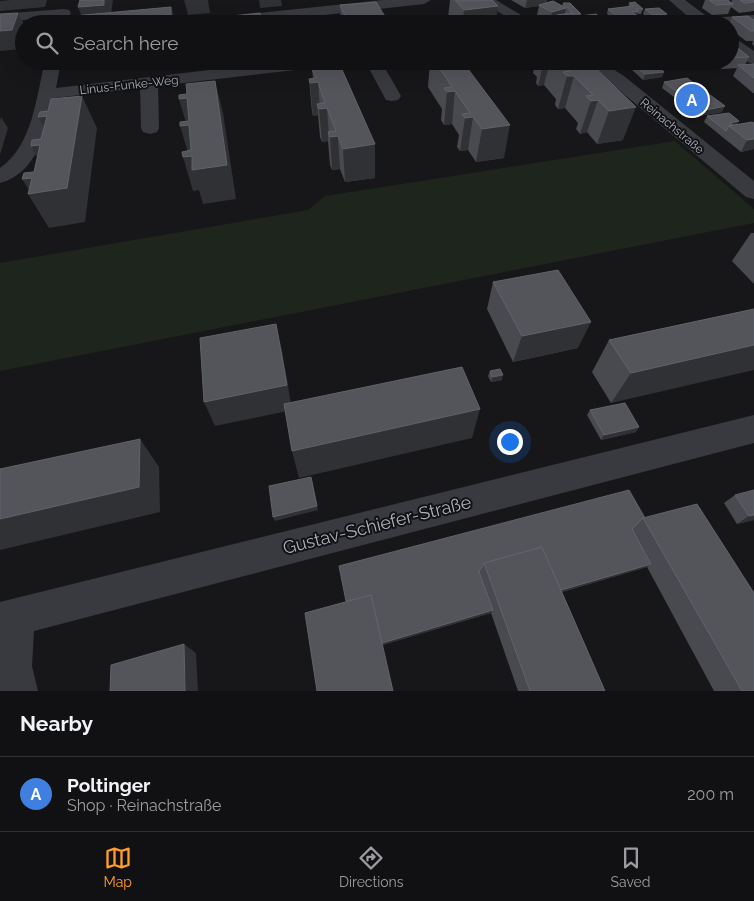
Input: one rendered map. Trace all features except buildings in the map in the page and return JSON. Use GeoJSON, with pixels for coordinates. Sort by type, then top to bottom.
{"type":"FeatureCollection","features":[{"type":"Feature","properties":{"kind":"street"},"geometry":{"type":"LineString","coordinates":[[271,15],[386,2],[424,0]]}},
{"type":"Feature","properties":{"kind":"street"},"geometry":{"type":"LineString","coordinates":[[486,0],[513,15]]}},
{"type":"Feature","properties":{"kind":"street"},"geometry":{"type":"LineString","coordinates":[[676,0],[692,15]]}},
{"type":"Feature","properties":{"kind":"street"},"geometry":{"type":"LineString","coordinates":[[32,15],[65,12]]}},
{"type":"Feature","properties":{"kind":"street"},"geometry":{"type":"LineString","coordinates":[[0,18],[15,17]]}},
{"type":"Feature","properties":{"kind":"street"},"geometry":{"type":"LineString","coordinates":[[739,20],[754,19]]}},
{"type":"Feature","properties":{"kind":"street"},"geometry":{"type":"LineString","coordinates":[[739,48],[754,59]]}},
{"type":"Feature","properties":{"kind":"street"},"geometry":{"type":"LineString","coordinates":[[0,177],[24,158],[34,140],[51,70]]}},
{"type":"Feature","properties":{"kind":"street","name":"Linus-Funke-Weg"},"geometry":{"type":"LineString","coordinates":[[46,94],[149,82],[199,70]]}},
{"type":"Feature","properties":{"kind":"street"},"geometry":{"type":"LineString","coordinates":[[379,70],[392,96]]}},
{"type":"Feature","properties":{"kind":"street","name":"Reinachstraße"},"geometry":{"type":"LineString","coordinates":[[603,70],[754,192]]}},
{"type":"Feature","properties":{"kind":"street"},"geometry":{"type":"LineString","coordinates":[[149,82],[150,128]]}},
{"type":"Feature","properties":{"kind":"street","name":"Gustav-Schiefer-Straße"},"geometry":{"type":"LineString","coordinates":[[8,619],[754,429]]}},
{"type":"Feature","properties":{"kind":"street"},"geometry":{"type":"LineString","coordinates":[[8,619],[12,666],[15,689],[17,691]]}},
{"type":"Feature","properties":{"kind":"shaded area"},"geometry":{"type":"Polygon","coordinates":[[[675,141],[754,209],[754,223],[0,371],[0,263],[308,210],[325,196],[675,141]]]}},
{"type":"Feature","properties":{"kind":"place","name":"Poltinger"},"geometry":{"type":"Point","coordinates":[692,100]}}]}
